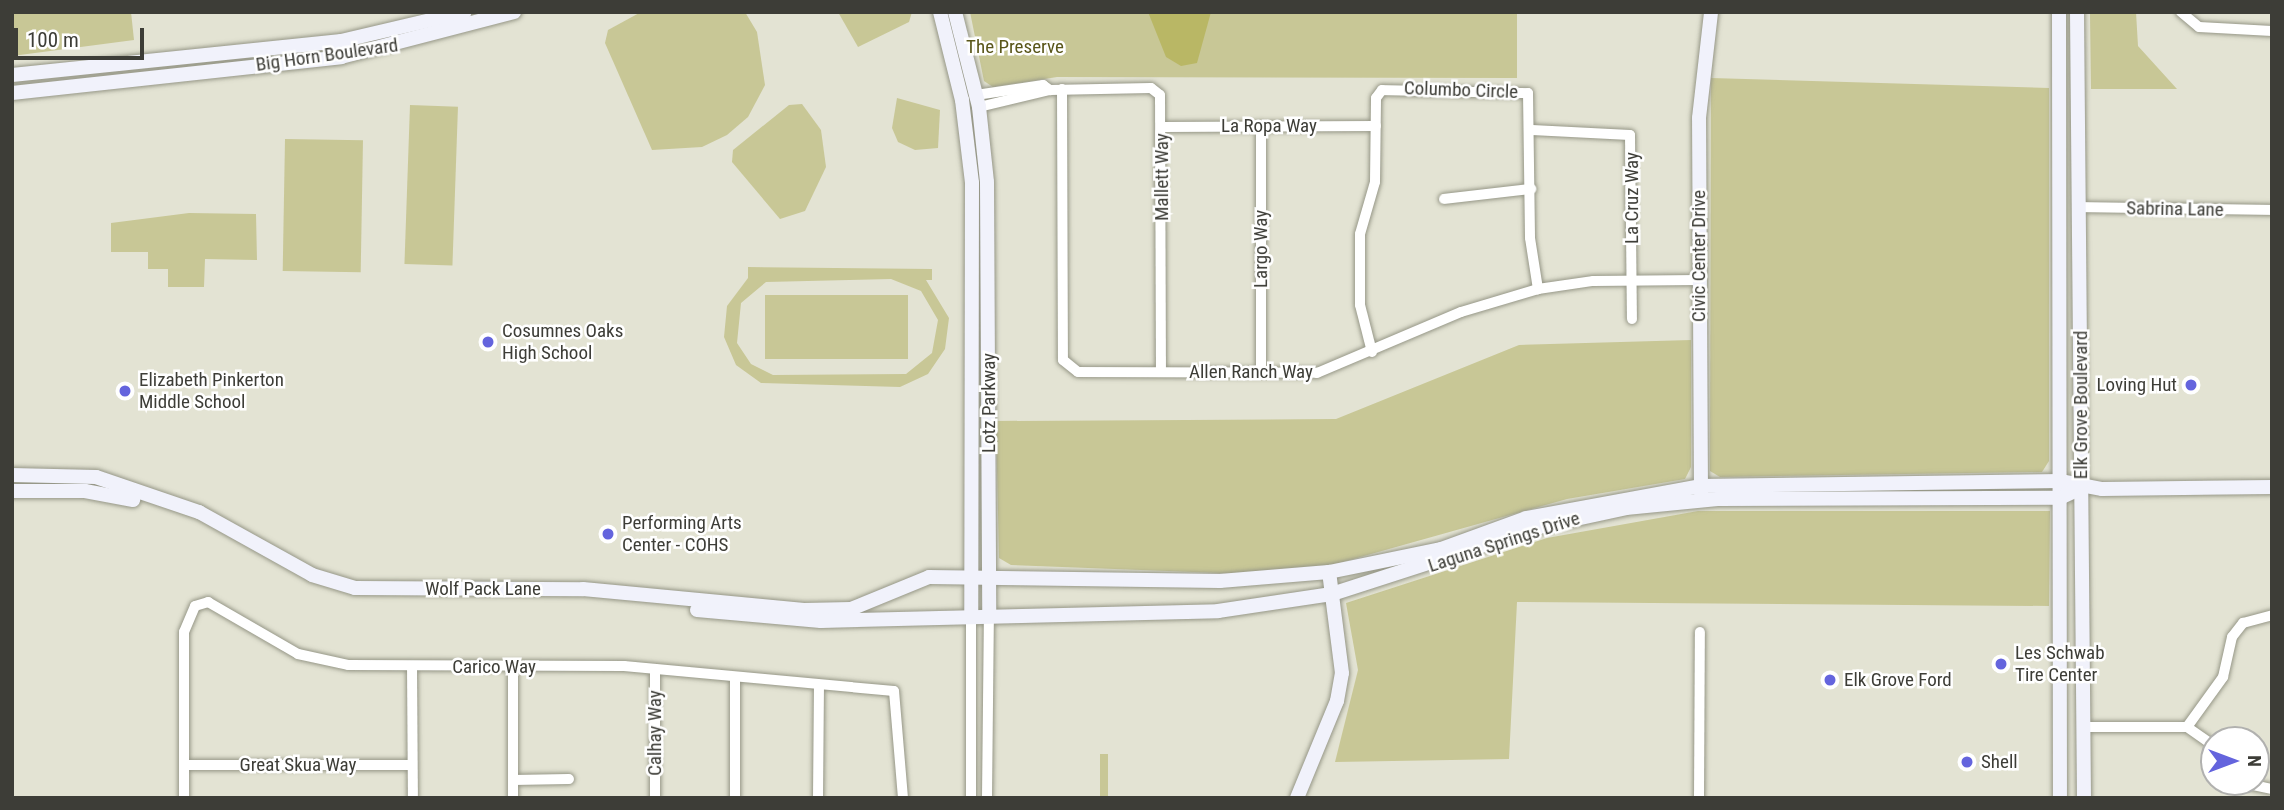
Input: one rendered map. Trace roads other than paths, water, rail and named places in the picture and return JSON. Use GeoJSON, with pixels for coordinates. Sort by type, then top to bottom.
{"type":"FeatureCollection","features":[{"type":"Feature","properties":{"kind":"street","name":"Big Horn Boulevard"},"geometry":{"type":"LineString","coordinates":[[12,75],[341,41],[465,12]]}},
{"type":"Feature","properties":{"kind":"street","name":"Big Horn Boulevard"},"geometry":{"type":"LineString","coordinates":[[12,93],[341,57],[514,12]]}},
{"type":"Feature","properties":{"kind":"street","name":"Lotz Parkway"},"geometry":{"type":"LineString","coordinates":[[940,12],[962,100],[972,183],[971,798]]}},
{"type":"Feature","properties":{"kind":"street","name":"Lotz Parkway"},"geometry":{"type":"LineString","coordinates":[[955,12],[977,101],[988,239],[987,798]]}},
{"type":"Feature","properties":{"kind":"street","name":"Civic Center Drive"},"geometry":{"type":"LineString","coordinates":[[1700,493],[1699,118],[1711,12]]}},
{"type":"Feature","properties":{"kind":"street","name":"Elk Grove Boulevard"},"geometry":{"type":"LineString","coordinates":[[2059,12],[2060,798]]}},
{"type":"Feature","properties":{"kind":"street","name":"Elk Grove Boulevard"},"geometry":{"type":"LineString","coordinates":[[2077,12],[2084,798]]}},
{"type":"Feature","properties":{"kind":"street"},"geometry":{"type":"LineString","coordinates":[[2181,12],[2199,27],[2272,31]]}},
{"type":"Feature","properties":{"kind":"street","name":"Columbo Circle"},"geometry":{"type":"LineString","coordinates":[[1372,352],[1360,305],[1360,234],[1375,182],[1376,98],[1391,88],[1522,90],[1532,102],[1531,189],[1538,289]]}},
{"type":"Feature","properties":{"kind":"street","name":"Mallett Way"},"geometry":{"type":"LineString","coordinates":[[977,101],[1056,89],[1156,90],[1162,127],[1161,372]]}},
{"type":"Feature","properties":{"kind":"street","name":"Allen Ranch Way"},"geometry":{"type":"LineString","coordinates":[[1056,89],[1063,360],[1078,372],[1317,373],[1372,352],[1461,312],[1538,289],[1632,280],[1699,280]]}},
{"type":"Feature","properties":{"kind":"street","name":"Largo Way"},"geometry":{"type":"LineString","coordinates":[[1261,125],[1261,372]]}},
{"type":"Feature","properties":{"kind":"street","name":"La Ropa Way"},"geometry":{"type":"LineString","coordinates":[[1162,127],[1376,125]]}},
{"type":"Feature","properties":{"kind":"street","name":"La Cruz Way"},"geometry":{"type":"LineString","coordinates":[[1532,130],[1630,135],[1632,319]]}},
{"type":"Feature","properties":{"kind":"street"},"geometry":{"type":"LineString","coordinates":[[1444,199],[1531,189]]}},
{"type":"Feature","properties":{"kind":"street","name":"Sabrina Lane"},"geometry":{"type":"LineString","coordinates":[[2078,207],[2272,210]]}},
{"type":"Feature","properties":{"kind":"street"},"geometry":{"type":"LineString","coordinates":[[2059,238],[2067,251],[2068,332],[2081,358]]}},
{"type":"Feature","properties":{"kind":"street","name":"Wolf Pack Lane"},"geometry":{"type":"LineString","coordinates":[[12,475],[96,477],[218,520],[323,580],[365,589],[583,589],[842,611],[916,579],[971,579]]}},
{"type":"Feature","properties":{"kind":"street","name":"Laguna Springs Drive"},"geometry":{"type":"LineString","coordinates":[[971,579],[1240,580],[1329,572],[1441,549],[1527,518],[1700,493],[2060,481],[2081,488],[2272,487]]}},
{"type":"Feature","properties":{"kind":"street","name":"Laguna Springs Drive"},"geometry":{"type":"LineString","coordinates":[[971,615],[1189,613],[1332,594],[1539,527],[1700,493],[2060,498],[2081,488]]}},
{"type":"Feature","properties":{"kind":"street","name":"Wolf Pack Lane"},"geometry":{"type":"LineString","coordinates":[[12,491],[97,492],[168,509],[308,584],[351,596],[591,598],[804,621],[971,615]]}},
{"type":"Feature","properties":{"kind":"street"},"geometry":{"type":"LineString","coordinates":[[1297,798],[1337,701],[1342,673],[1329,572]]}},
{"type":"Feature","properties":{"kind":"street","name":"Carico Way"},"geometry":{"type":"LineString","coordinates":[[184,798],[184,632],[201,603],[216,605],[298,654],[348,665],[655,669],[898,696],[903,798]]}},
{"type":"Feature","properties":{"kind":"street"},"geometry":{"type":"LineString","coordinates":[[2187,727],[2223,677],[2232,637],[2242,622],[2272,615]]}},
{"type":"Feature","properties":{"kind":"street"},"geometry":{"type":"LineString","coordinates":[[1699,798],[1700,632]]}},
{"type":"Feature","properties":{"kind":"street"},"geometry":{"type":"LineString","coordinates":[[412,666],[412,798]]}},
{"type":"Feature","properties":{"kind":"street"},"geometry":{"type":"LineString","coordinates":[[513,667],[513,798]]}},
{"type":"Feature","properties":{"kind":"street","name":"Calhay Way"},"geometry":{"type":"LineString","coordinates":[[655,669],[655,798]]}},
{"type":"Feature","properties":{"kind":"street"},"geometry":{"type":"LineString","coordinates":[[735,678],[735,798]]}},
{"type":"Feature","properties":{"kind":"street"},"geometry":{"type":"LineString","coordinates":[[818,686],[818,798]]}},
{"type":"Feature","properties":{"kind":"street"},"geometry":{"type":"LineString","coordinates":[[2083,727],[2187,727],[2200,736]]}},
{"type":"Feature","properties":{"kind":"street","name":"Great Skua Way"},"geometry":{"type":"LineString","coordinates":[[184,765],[412,765]]}},
{"type":"Feature","properties":{"kind":"street"},"geometry":{"type":"LineString","coordinates":[[513,780],[569,779]]}},
{"type":"Feature","properties":{"kind":"place","name":"Cosumnes Oaks High School"},"geometry":{"type":"Point","coordinates":[488,342]}},
{"type":"Feature","properties":{"kind":"place","name":"Loving Hut"},"geometry":{"type":"Point","coordinates":[2191,385]}},
{"type":"Feature","properties":{"kind":"place","name":"Elizabeth Pinkerton Middle School"},"geometry":{"type":"Point","coordinates":[125,391]}},
{"type":"Feature","properties":{"kind":"place","name":"Performing Arts Center - COHS"},"geometry":{"type":"Point","coordinates":[608,534]}},
{"type":"Feature","properties":{"kind":"place","name":"Les Schwab Tire Center"},"geometry":{"type":"Point","coordinates":[2001,664]}},
{"type":"Feature","properties":{"kind":"place","name":"Elk Grove Ford"},"geometry":{"type":"Point","coordinates":[1830,680]}},
{"type":"Feature","properties":{"kind":"place","name":"Shell"},"geometry":{"type":"Point","coordinates":[1967,762]}},
{"type":"Feature","properties":{"kind":"park label","name":"The Preserve"},"geometry":{"type":"Point","coordinates":[1015,47]}}]}
